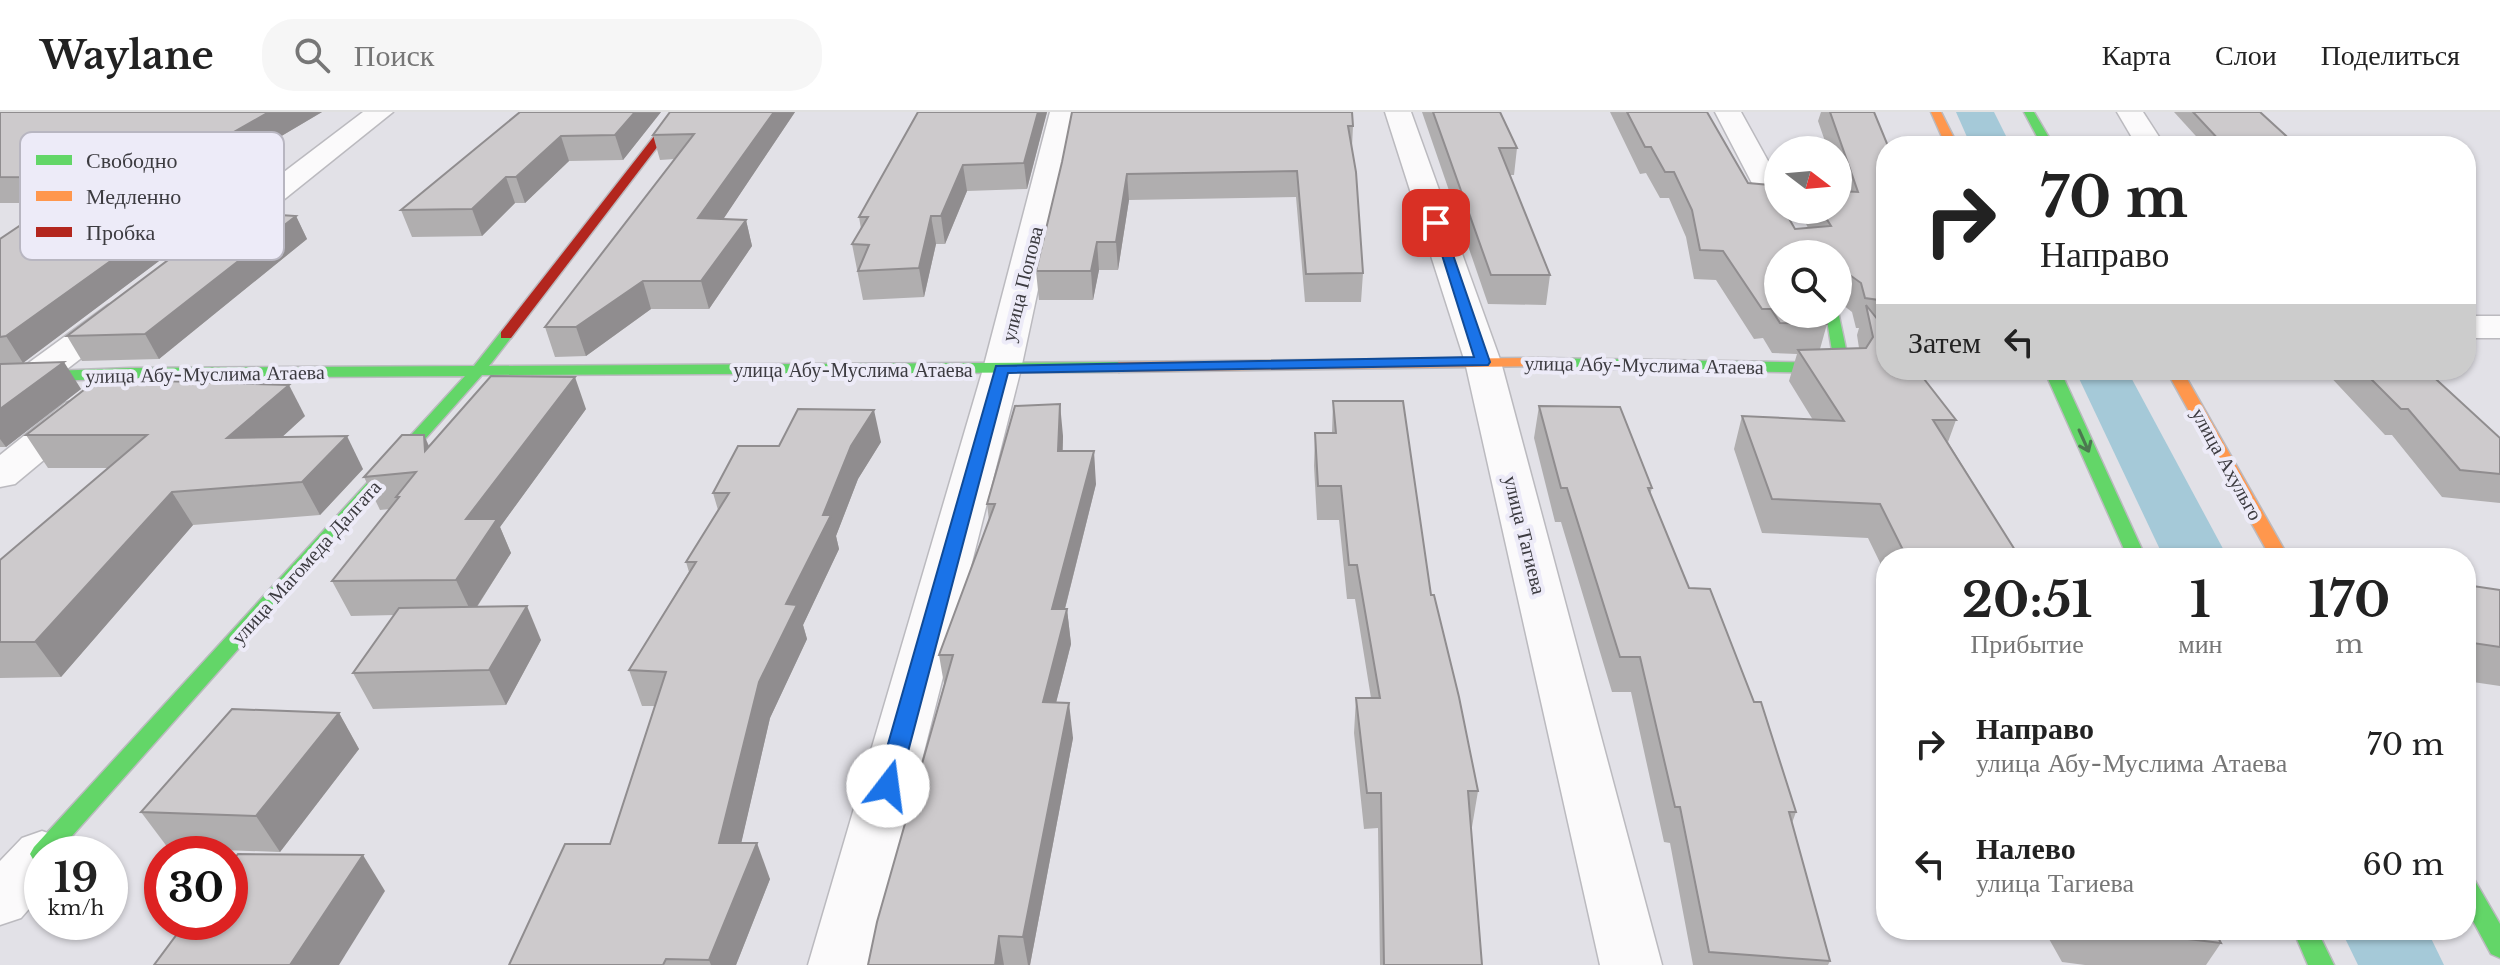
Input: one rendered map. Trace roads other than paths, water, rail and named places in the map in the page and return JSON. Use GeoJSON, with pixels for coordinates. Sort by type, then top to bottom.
{"type":"FeatureCollection","features":[{"type":"Feature","properties":{"kind":"street"},"geometry":{"type":"LineString","coordinates":[[284,186],[380,112]]}},
{"type":"Feature","properties":{"kind":"street","name":"улица Магомеда Далгата"},"geometry":{"type":"LineString","coordinates":[[58,836],[477,372],[679,112]]}},
{"type":"Feature","properties":{"kind":"street","name":"улица Попова"},"geometry":{"type":"LineString","coordinates":[[839,965],[1002,369],[1063,112]]}},
{"type":"Feature","properties":{"kind":"street","name":"улица Тагиева"},"geometry":{"type":"LineString","coordinates":[[1398,112],[1483,362],[1631,965]]}},
{"type":"Feature","properties":{"kind":"street"},"geometry":{"type":"LineString","coordinates":[[1728,112],[1764,180]]}},
{"type":"Feature","properties":{"kind":"street"},"geometry":{"type":"LineString","coordinates":[[1936,112],[1947,136]]}},
{"type":"Feature","properties":{"kind":"street"},"geometry":{"type":"LineString","coordinates":[[2029,112],[2042,136]]}},
{"type":"Feature","properties":{"kind":"street"},"geometry":{"type":"LineString","coordinates":[[2130,112],[2145,136]]}},
{"type":"Feature","properties":{"kind":"street"},"geometry":{"type":"LineString","coordinates":[[180,266],[188,260]]}},
{"type":"Feature","properties":{"kind":"street"},"geometry":{"type":"LineString","coordinates":[[36,375],[143,295]]}},
{"type":"Feature","properties":{"kind":"street"},"geometry":{"type":"LineString","coordinates":[[2476,327],[2500,327]]}},
{"type":"Feature","properties":{"kind":"street","name":"улица Абу-Муслима Атаева"},"geometry":{"type":"LineString","coordinates":[[0,378],[130,373],[1002,369],[1483,362],[1842,368],[1835,328]]}},
{"type":"Feature","properties":{"kind":"street"},"geometry":{"type":"LineString","coordinates":[[0,475],[130,373]]}},
{"type":"Feature","properties":{"kind":"street"},"geometry":{"type":"LineString","coordinates":[[2057,380],[2132,548]]}},
{"type":"Feature","properties":{"kind":"street","name":"улица Ахульго"},"geometry":{"type":"LineString","coordinates":[[2180,380],[2274,548]]}},
{"type":"Feature","properties":{"kind":"street","name":"улица Магомеда Далгата"},"geometry":{"type":"LineString","coordinates":[[0,901],[24,874]]}},
{"type":"Feature","properties":{"kind":"street"},"geometry":{"type":"LineString","coordinates":[[2476,904],[2500,947]]}},
{"type":"Feature","properties":{"kind":"street"},"geometry":{"type":"LineString","coordinates":[[2310,940],[2321,965]]}},
{"type":"Feature","properties":{"kind":"waterway"},"geometry":{"type":"LineString","coordinates":[[1975,112],[1986,136]]}},
{"type":"Feature","properties":{"kind":"waterway"},"geometry":{"type":"LineString","coordinates":[[2106,380],[2191,548]]}},
{"type":"Feature","properties":{"kind":"waterway"},"geometry":{"type":"LineString","coordinates":[[2388,940],[2401,965]]}}]}
